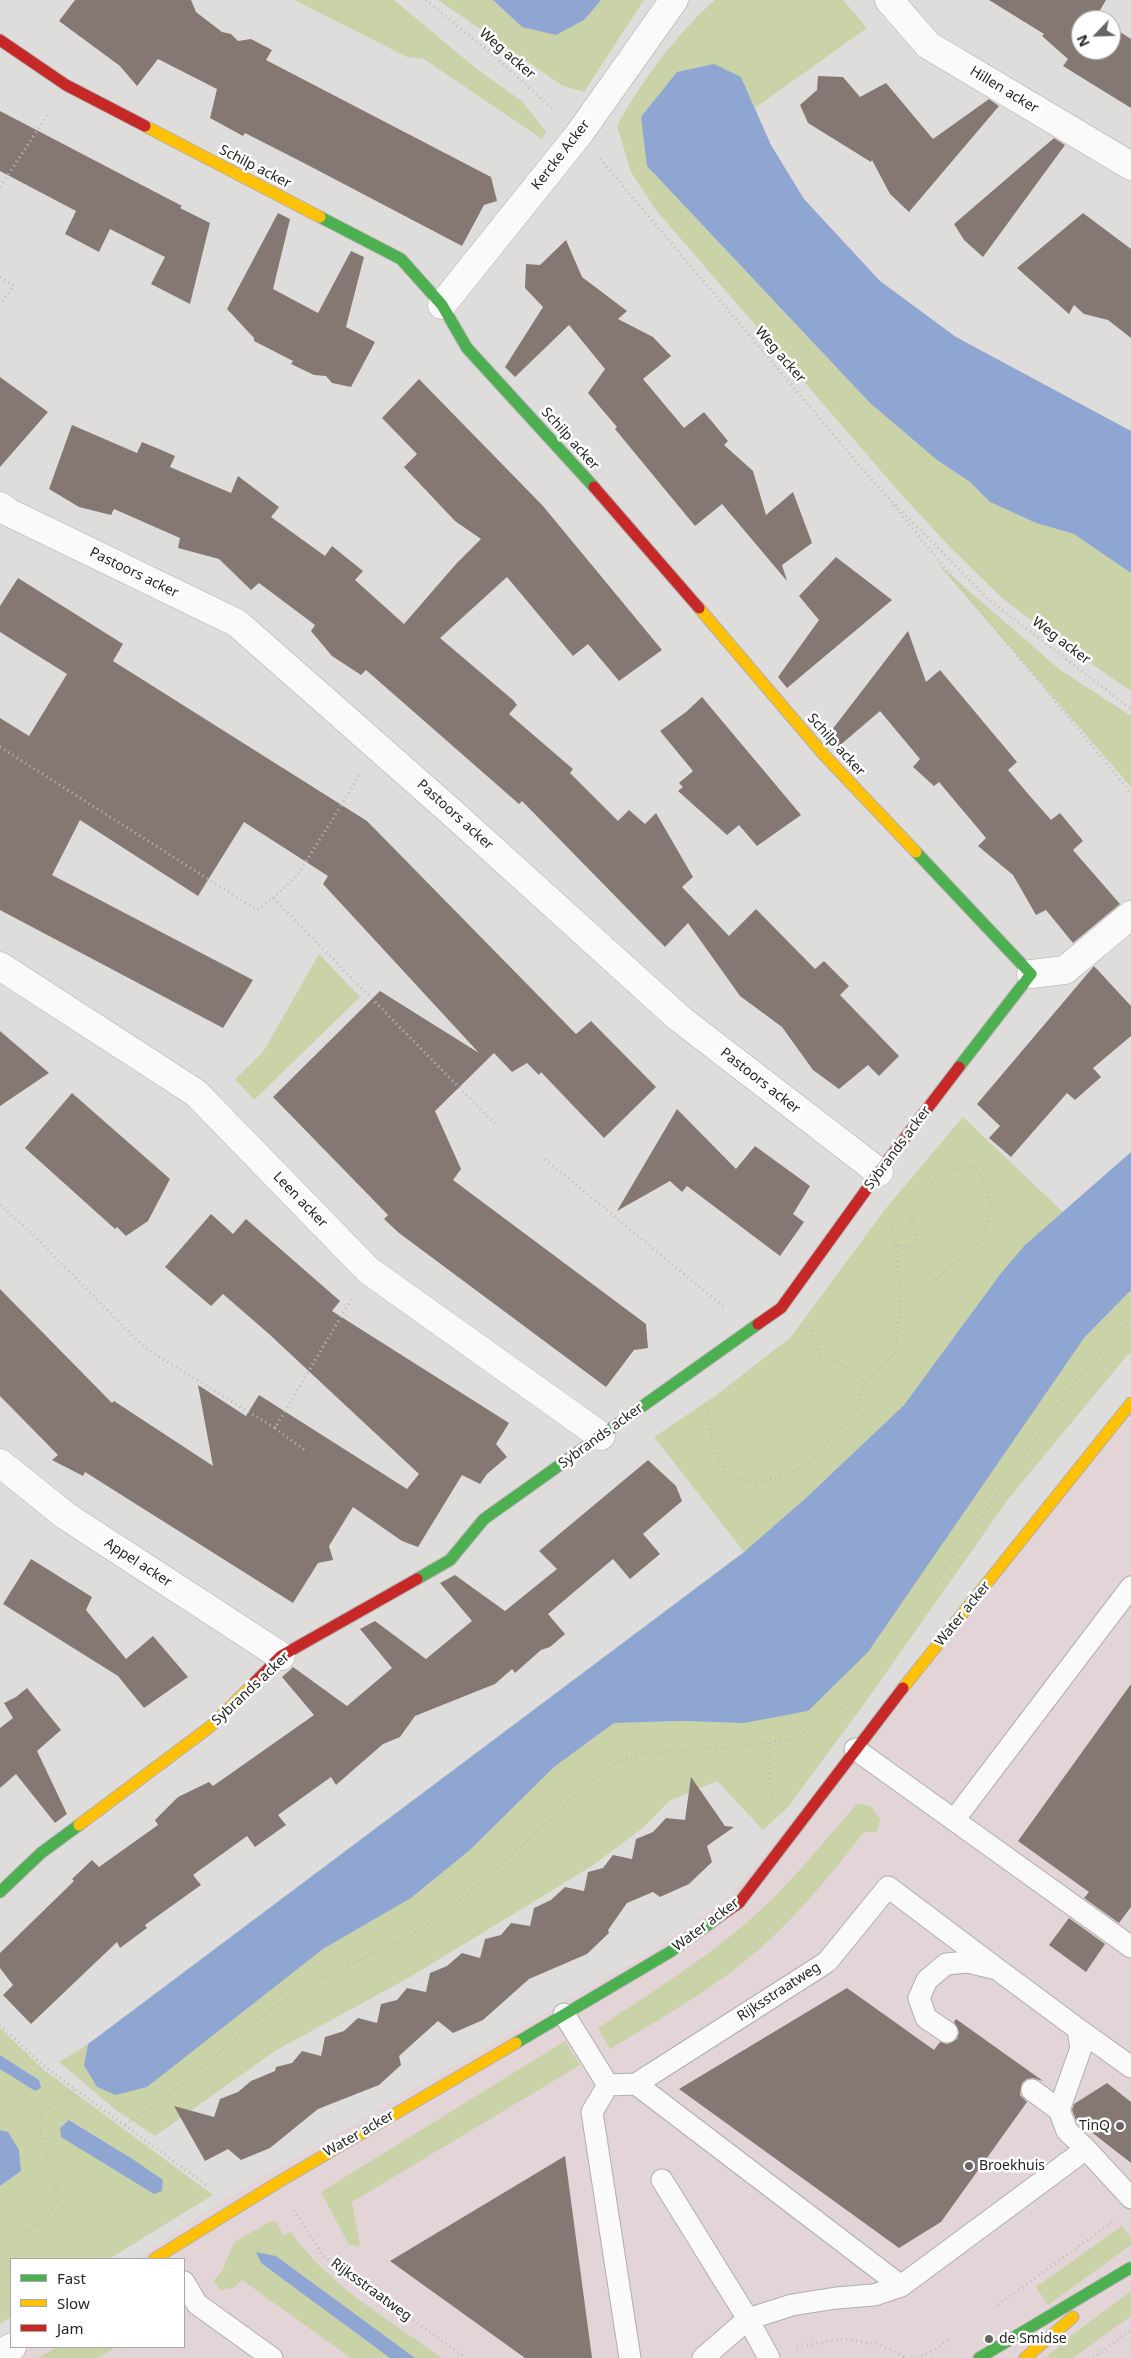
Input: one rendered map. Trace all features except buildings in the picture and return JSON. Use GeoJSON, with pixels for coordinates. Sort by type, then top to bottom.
{"type":"FeatureCollection","features":[{"type":"Feature","properties":{"kind":"street","name":"Kercke Acker"},"geometry":{"type":"LineString","coordinates":[[442,305],[579,134],[674,0]]}},
{"type":"Feature","properties":{"kind":"street","name":"Hillen acker"},"geometry":{"type":"LineString","coordinates":[[889,0],[928,45],[1131,166]]}},
{"type":"Feature","properties":{"kind":"street","name":"Schilp acker"},"geometry":{"type":"LineString","coordinates":[[0,40],[66,85],[401,260],[442,305],[467,348],[636,534],[824,755],[1031,974]]}},
{"type":"Feature","properties":{"kind":"street","name":"Pastoors acker"},"geometry":{"type":"LineString","coordinates":[[0,506],[237,623],[679,1018],[879,1172]]}},
{"type":"Feature","properties":{"kind":"street"},"geometry":{"type":"LineString","coordinates":[[1031,974],[1065,970],[1131,915]]}},
{"type":"Feature","properties":{"kind":"street","name":"Leen acker"},"geometry":{"type":"LineString","coordinates":[[0,966],[196,1093],[368,1270],[601,1436]]}},
{"type":"Feature","properties":{"kind":"street","name":"Sybrands acker"},"geometry":{"type":"LineString","coordinates":[[0,1892],[41,1853],[211,1726],[281,1656],[450,1560],[484,1519],[781,1308],[879,1172],[1031,974]]}},
{"type":"Feature","properties":{"kind":"street","name":"Water acker"},"geometry":{"type":"LineString","coordinates":[[164,2257],[276,2183],[670,1952],[739,1903],[855,1749],[1131,1403]]}},
{"type":"Feature","properties":{"kind":"street","name":"Appel acker"},"geometry":{"type":"LineString","coordinates":[[0,1464],[66,1516],[281,1656]]}},
{"type":"Feature","properties":{"kind":"street"},"geometry":{"type":"LineString","coordinates":[[979,2358],[1131,2268]]}},
{"type":"Feature","properties":{"kind":"street"},"geometry":{"type":"LineString","coordinates":[[1025,2358],[1131,2268]]}},
{"type":"Feature","properties":{"kind":"lane"},"geometry":{"type":"LineString","coordinates":[[954,1820],[1131,1587]]}},
{"type":"Feature","properties":{"kind":"lane"},"geometry":{"type":"LineString","coordinates":[[855,1749],[1131,1947]]}},
{"type":"Feature","properties":{"kind":"lane","name":"Rijksstraatweg"},"geometry":{"type":"LineString","coordinates":[[636,2084],[827,1962],[888,1886],[1131,2067]]}},
{"type":"Feature","properties":{"kind":"lane","name":"Rijksstraatweg"},"geometry":{"type":"LineString","coordinates":[[947,2032],[926,2018],[919,1998],[927,1980],[946,1964],[968,1962],[997,1969]]}},
{"type":"Feature","properties":{"kind":"lane"},"geometry":{"type":"LineString","coordinates":[[564,2014],[608,2085]]}},
{"type":"Feature","properties":{"kind":"lane"},"geometry":{"type":"LineString","coordinates":[[1059,2110],[1080,2048],[1078,2029]]}},
{"type":"Feature","properties":{"kind":"lane"},"geometry":{"type":"LineString","coordinates":[[608,2085],[636,2084],[901,2286]]}},
{"type":"Feature","properties":{"kind":"lane"},"geometry":{"type":"LineString","coordinates":[[608,2085],[592,2112],[630,2358]]}},
{"type":"Feature","properties":{"kind":"lane"},"geometry":{"type":"LineString","coordinates":[[1032,2090],[1059,2110],[1067,2131],[1131,2198]]}},
{"type":"Feature","properties":{"kind":"lane"},"geometry":{"type":"LineString","coordinates":[[703,2358],[748,2319],[792,2305],[836,2298],[874,2295],[901,2286],[1086,2149]]}},
{"type":"Feature","properties":{"kind":"lane"},"geometry":{"type":"LineString","coordinates":[[662,2180],[748,2319],[768,2358]]}},
{"type":"Feature","properties":{"kind":"lane"},"geometry":{"type":"LineString","coordinates":[[185,2284],[196,2304],[272,2358]]}},
{"type":"Feature","properties":{"kind":"path","name":"Weg acker"},"geometry":{"type":"LineString","coordinates":[[426,0],[494,56],[579,134],[633,200],[878,486],[989,600],[1131,708]]}},
{"type":"Feature","properties":{"kind":"path"},"geometry":{"type":"LineString","coordinates":[[0,187],[66,85]]}},
{"type":"Feature","properties":{"kind":"path"},"geometry":{"type":"LineString","coordinates":[[0,276],[14,286],[0,304]]}},
{"type":"Feature","properties":{"kind":"path"},"geometry":{"type":"LineString","coordinates":[[878,486],[1131,794]]}},
{"type":"Feature","properties":{"kind":"path"},"geometry":{"type":"LineString","coordinates":[[0,747],[257,910],[297,876],[378,747]]}},
{"type":"Feature","properties":{"kind":"path"},"geometry":{"type":"LineString","coordinates":[[273,898],[494,1124]]}},
{"type":"Feature","properties":{"kind":"path"},"geometry":{"type":"LineString","coordinates":[[545,1159],[751,1329]]}},
{"type":"Feature","properties":{"kind":"path"},"geometry":{"type":"LineString","coordinates":[[897,1246],[920,1246],[911,1224],[916,1198],[936,1178],[954,1168],[971,1166],[983,1177],[991,1203],[988,1221],[981,1240],[900,1310]]}},
{"type":"Feature","properties":{"kind":"path"},"geometry":{"type":"LineString","coordinates":[[692,1371],[702,1391],[714,1450],[728,1477],[757,1482],[786,1476],[809,1463],[857,1411],[865,1383],[895,1353],[900,1310],[897,1246],[887,1216],[861,1197]]}},
{"type":"Feature","properties":{"kind":"path"},"geometry":{"type":"LineString","coordinates":[[0,1205],[26,1228],[145,1348],[275,1428],[306,1451]]}},
{"type":"Feature","properties":{"kind":"path"},"geometry":{"type":"LineString","coordinates":[[275,1428],[368,1270]]}},
{"type":"Feature","properties":{"kind":"path"},"geometry":{"type":"LineString","coordinates":[[794,1290],[820,1354],[846,1366],[865,1383]]}},
{"type":"Feature","properties":{"kind":"path"},"geometry":{"type":"LineString","coordinates":[[893,1644],[1077,1380],[1131,1319]]}},
{"type":"Feature","properties":{"kind":"path"},"geometry":{"type":"LineString","coordinates":[[125,2125],[178,2088],[275,2006],[333,1972],[407,1938],[473,1890],[592,1780],[615,1762],[642,1754],[762,1744],[790,1739],[825,1721],[853,1697]]}},
{"type":"Feature","properties":{"kind":"path"},"geometry":{"type":"LineString","coordinates":[[0,2025],[45,2067],[236,2208]]}},
{"type":"Feature","properties":{"kind":"path"},"geometry":{"type":"LineString","coordinates":[[0,2248],[46,2220],[57,2201],[58,2182],[40,2133],[42,2112],[75,2089]]}},
{"type":"Feature","properties":{"kind":"path","name":"Rijksstraatweg"},"geometry":{"type":"LineString","coordinates":[[276,2183],[323,2256],[466,2358]]}},
{"type":"Feature","properties":{"kind":"path"},"geometry":{"type":"LineString","coordinates":[[990,2310],[1115,2220]]}},
{"type":"Feature","properties":{"kind":"path"},"geometry":{"type":"LineString","coordinates":[[1093,2358],[1131,2330]]}},
{"type":"Feature","properties":{"kind":"path"},"geometry":{"type":"LineString","coordinates":[[918,2358],[934,2350],[958,2333]]}},
{"type":"Feature","properties":{"kind":"path"},"geometry":{"type":"LineString","coordinates":[[796,2348],[803,2344],[841,2339],[878,2344],[907,2358]]}},
{"type":"Feature","properties":{"kind":"path"},"geometry":{"type":"LineString","coordinates":[[934,2350],[942,2353]]}},
{"type":"Feature","properties":{"kind":"shaded area"},"geometry":{"type":"Polygon","coordinates":[[[1131,1414],[1131,2358],[0,2358],[0,2338],[10,2332],[10,2348],[185,2348],[185,2258],[138,2258],[220,2202],[654,1950],[730,1896],[1131,1414]]]}},
{"type":"Feature","properties":{"kind":"green space"},"geometry":{"type":"Polygon","coordinates":[[[294,0],[394,0],[478,70],[522,101],[546,132],[542,139],[424,59],[407,57],[294,0]]]}},
{"type":"Feature","properties":{"kind":"green space"},"geometry":{"type":"Polygon","coordinates":[[[438,0],[493,0],[522,27],[583,20],[601,0],[644,0],[584,92],[563,86],[438,0]]]}},
{"type":"Feature","properties":{"kind":"green space"},"geometry":{"type":"Polygon","coordinates":[[[715,0],[843,0],[867,28],[755,108],[741,77],[647,166],[870,403],[937,460],[970,482],[990,502],[1036,523],[1074,534],[1131,573],[1131,691],[1063,644],[1002,598],[949,546],[900,493],[656,210],[631,172],[617,126],[648,76],[674,42],[715,0]]]}},
{"type":"Feature","properties":{"kind":"green space"},"geometry":{"type":"Polygon","coordinates":[[[937,563],[1059,669],[1131,716],[1131,787],[937,563]]]}},
{"type":"Feature","properties":{"kind":"green space"},"geometry":{"type":"Polygon","coordinates":[[[319,954],[360,997],[254,1100],[235,1079],[263,1052],[319,954]]]}},
{"type":"Feature","properties":{"kind":"green space"},"geometry":{"type":"Polygon","coordinates":[[[963,1117],[1063,1212],[1025,1245],[1001,1273],[904,1405],[807,1497],[744,1552],[654,1437],[715,1396],[791,1337],[886,1208],[963,1117]]]}},
{"type":"Feature","properties":{"kind":"green space"},"geometry":{"type":"Polygon","coordinates":[[[1131,1290],[1131,1352],[1009,1498],[862,1707],[787,1808],[763,1830],[717,1781],[669,1801],[644,1827],[592,1866],[410,1977],[275,2051],[155,2136],[116,2110],[59,2062],[88,2044],[84,2065],[323,1949],[411,1898],[470,1850],[554,1767],[614,1723],[681,1721],[744,1723],[1084,1338],[1131,1290]]]}},
{"type":"Feature","properties":{"kind":"green space"},"geometry":{"type":"Polygon","coordinates":[[[858,1803],[872,1807],[880,1820],[877,1832],[864,1832],[817,1890],[779,1931],[729,1974],[670,2013],[610,2049],[598,2028],[691,1966],[744,1925],[775,1897],[858,1803]]]}},
{"type":"Feature","properties":{"kind":"green space"},"geometry":{"type":"Polygon","coordinates":[[[0,2028],[44,2070],[213,2195],[111,2258],[10,2258],[10,2318],[0,2324],[0,2186],[21,2171],[8,2132],[0,2130],[0,2069],[35,2091],[39,2080],[0,2055],[0,2028]],[[70,2120],[60,2128],[131,2158],[70,2120]]]}},
{"type":"Feature","properties":{"kind":"green space"},"geometry":{"type":"Polygon","coordinates":[[[565,2041],[580,2065],[352,2202],[360,2246],[349,2245],[321,2192],[565,2041]]]}},
{"type":"Feature","properties":{"kind":"green space"},"geometry":{"type":"Polygon","coordinates":[[[271,2221],[277,2222],[283,2235],[291,2232],[322,2269],[341,2285],[442,2358],[415,2358],[276,2256],[257,2253],[261,2263],[390,2358],[351,2358],[242,2280],[233,2288],[220,2290],[214,2281],[222,2271],[234,2242],[271,2221]]]}},
{"type":"Feature","properties":{"kind":"green space"},"geometry":{"type":"Polygon","coordinates":[[[1122,2226],[1131,2238],[1131,2245],[1048,2305],[1036,2287],[1122,2226]]]}},
{"type":"Feature","properties":{"kind":"green space"},"geometry":{"type":"Polygon","coordinates":[[[1131,2291],[1131,2316],[1073,2358],[1045,2358],[1072,2335],[1131,2291]]]}},
{"type":"Feature","properties":{"kind":"green space"},"geometry":{"type":"Polygon","coordinates":[[[55,2348],[115,2348],[97,2358],[38,2358],[55,2348]]]}},
{"type":"Feature","properties":{"kind":"water"},"geometry":{"type":"Polygon","coordinates":[[[493,0],[601,0],[584,20],[556,35],[522,27],[493,0]]]}},
{"type":"Feature","properties":{"kind":"water"},"geometry":{"type":"Polygon","coordinates":[[[714,64],[741,77],[771,145],[804,199],[880,281],[956,337],[1131,431],[1131,573],[1074,534],[1036,523],[990,502],[970,482],[937,460],[870,403],[647,166],[641,117],[677,72],[714,64]]]}},
{"type":"Feature","properties":{"kind":"water"},"geometry":{"type":"Polygon","coordinates":[[[1131,1152],[1131,1290],[1084,1338],[868,1652],[808,1711],[744,1723],[681,1721],[614,1723],[554,1767],[470,1850],[411,1898],[323,1949],[147,2087],[116,2095],[97,2087],[84,2065],[88,2044],[744,1552],[807,1497],[904,1405],[1001,1273],[1025,1245],[1131,1152]]]}},
{"type":"Feature","properties":{"kind":"water"},"geometry":{"type":"Polygon","coordinates":[[[0,2055],[39,2080],[41,2088],[35,2091],[0,2069],[0,2055]]]}},
{"type":"Feature","properties":{"kind":"water"},"geometry":{"type":"Polygon","coordinates":[[[69,2120],[163,2180],[162,2191],[154,2194],[61,2137],[60,2128],[69,2120]]]}},
{"type":"Feature","properties":{"kind":"water"},"geometry":{"type":"Polygon","coordinates":[[[0,2130],[8,2132],[19,2150],[21,2171],[0,2186],[0,2130]]]}},
{"type":"Feature","properties":{"kind":"water"},"geometry":{"type":"Polygon","coordinates":[[[256,2252],[276,2256],[415,2358],[390,2358],[261,2263],[256,2252]]]}},
{"type":"Feature","properties":{"kind":"traffic: fast"},"geometry":{"type":"LineString","coordinates":[[320,217],[401,259],[442,305],[467,348],[594,487]]}},
{"type":"Feature","properties":{"kind":"traffic: fast"},"geometry":{"type":"LineString","coordinates":[[916,852],[1031,974],[959,1067]]}},
{"type":"Feature","properties":{"kind":"traffic: fast"},"geometry":{"type":"LineString","coordinates":[[417,1579],[450,1560],[484,1519],[758,1324]]}},
{"type":"Feature","properties":{"kind":"traffic: fast"},"geometry":{"type":"LineString","coordinates":[[0,1892],[41,1853],[79,1825]]}},
{"type":"Feature","properties":{"kind":"traffic: fast"},"geometry":{"type":"LineString","coordinates":[[516,2043],[670,1952],[723,1914]]}},
{"type":"Feature","properties":{"kind":"traffic: fast"},"geometry":{"type":"LineString","coordinates":[[979,2358],[1130,2268]]}},
{"type":"Feature","properties":{"kind":"traffic: slow"},"geometry":{"type":"LineString","coordinates":[[145,126],[320,217]]}},
{"type":"Feature","properties":{"kind":"traffic: slow"},"geometry":{"type":"LineString","coordinates":[[699,608],[824,755],[916,852]]}},
{"type":"Feature","properties":{"kind":"traffic: slow"},"geometry":{"type":"LineString","coordinates":[[903,1688],[1131,1403]]}},
{"type":"Feature","properties":{"kind":"traffic: slow"},"geometry":{"type":"LineString","coordinates":[[79,1825],[211,1726],[255,1682]]}},
{"type":"Feature","properties":{"kind":"traffic: slow"},"geometry":{"type":"LineString","coordinates":[[156,2258],[277,2183],[516,2043]]}},
{"type":"Feature","properties":{"kind":"traffic: slow"},"geometry":{"type":"LineString","coordinates":[[1025,2358],[1073,2317]]}},
{"type":"Feature","properties":{"kind":"traffic: jam"},"geometry":{"type":"LineString","coordinates":[[0,40],[66,85],[145,126]]}},
{"type":"Feature","properties":{"kind":"traffic: jam"},"geometry":{"type":"LineString","coordinates":[[594,487],[699,608]]}},
{"type":"Feature","properties":{"kind":"traffic: jam"},"geometry":{"type":"LineString","coordinates":[[758,1324],[781,1308],[879,1172],[959,1067]]}},
{"type":"Feature","properties":{"kind":"traffic: jam"},"geometry":{"type":"LineString","coordinates":[[255,1682],[281,1656],[417,1579]]}},
{"type":"Feature","properties":{"kind":"traffic: jam"},"geometry":{"type":"LineString","coordinates":[[723,1914],[739,1903],[903,1688]]}},
{"type":"Feature","properties":{"kind":"place","name":"TinQ"},"geometry":{"type":"Point","coordinates":[1120,2126]}},
{"type":"Feature","properties":{"kind":"place","name":"Broekhuis"},"geometry":{"type":"Point","coordinates":[969,2166]}},
{"type":"Feature","properties":{"kind":"place","name":"de Smidse"},"geometry":{"type":"Point","coordinates":[989,2339]}}]}
